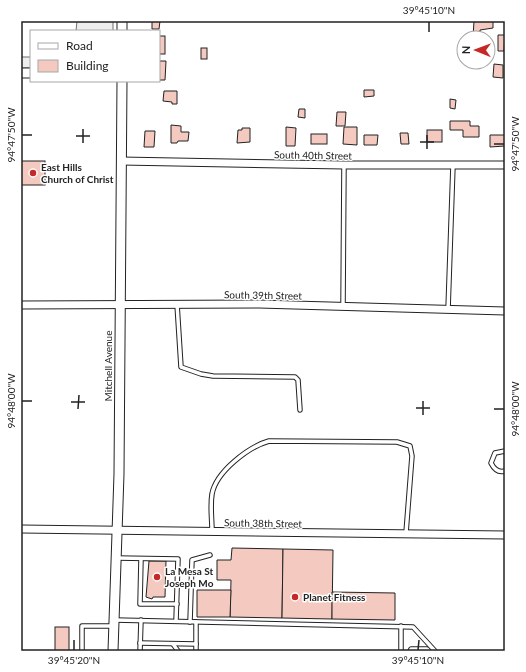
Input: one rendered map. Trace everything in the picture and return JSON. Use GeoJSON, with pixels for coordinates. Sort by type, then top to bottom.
{"type":"FeatureCollection","features":[{"type":"Feature","properties":{"kind":"street","name":"Mitchell Avenue"},"geometry":{"type":"LineString","coordinates":[[113,651],[120,305],[122,82]]}},
{"type":"Feature","properties":{"kind":"street","name":"South 40th Street"},"geometry":{"type":"LineString","coordinates":[[121,162],[344,165],[505,165]]}},
{"type":"Feature","properties":{"kind":"street","name":"South 39th Street"},"geometry":{"type":"LineString","coordinates":[[21,305],[177,304],[505,310]]}},
{"type":"Feature","properties":{"kind":"street","name":"South 38th Street"},"geometry":{"type":"LineString","coordinates":[[21,530],[505,535]]}},
{"type":"Feature","properties":{"kind":"lane"},"geometry":{"type":"LineString","coordinates":[[343,307],[344,165]]}},
{"type":"Feature","properties":{"kind":"lane"},"geometry":{"type":"LineString","coordinates":[[448,310],[453,165]]}},
{"type":"Feature","properties":{"kind":"lane"},"geometry":{"type":"LineString","coordinates":[[177,304],[181,368],[213,376],[295,377],[298,380],[300,410]]}},
{"type":"Feature","properties":{"kind":"lane"},"geometry":{"type":"LineString","coordinates":[[212,532],[212,493],[219,478],[232,463],[259,444],[269,441],[397,442],[410,446],[412,456],[406,534]]}},
{"type":"Feature","properties":{"kind":"lane"},"geometry":{"type":"LineString","coordinates":[[505,451],[495,453],[492,457],[491,463],[498,471],[505,471]]}},
{"type":"Feature","properties":{"kind":"lane"},"geometry":{"type":"LineString","coordinates":[[190,622],[192,560],[210,556]]}},
{"type":"Feature","properties":{"kind":"lane"},"geometry":{"type":"LineString","coordinates":[[116,558],[178,559],[176,621]]}},
{"type":"Feature","properties":{"kind":"lane"},"geometry":{"type":"LineString","coordinates":[[141,559],[140,604],[177,604]]}},
{"type":"Feature","properties":{"kind":"lane"},"geometry":{"type":"LineString","coordinates":[[140,651],[141,620]]}},
{"type":"Feature","properties":{"kind":"lane"},"geometry":{"type":"LineString","coordinates":[[82,651],[82,626],[141,620],[413,627],[434,651]]}},
{"type":"Feature","properties":{"kind":"lane"},"geometry":{"type":"LineString","coordinates":[[196,622],[196,651]]}},
{"type":"Feature","properties":{"kind":"lane"},"geometry":{"type":"LineString","coordinates":[[401,626],[401,651]]}},
{"type":"Feature","properties":{"kind":"lane"},"geometry":{"type":"LineString","coordinates":[[140,643],[196,644]]}},
{"type":"Feature","properties":{"kind":"lane"},"geometry":{"type":"LineString","coordinates":[[173,644],[178,651]]}},
{"type":"Feature","properties":{"kind":"lane"},"geometry":{"type":"LineString","coordinates":[[410,651],[411,649],[427,649],[429,651]]}},
{"type":"Feature","properties":{"kind":"shaded area"},"geometry":{"type":"Polygon","coordinates":[[[77,21],[113,21],[113,30],[76,30],[77,21]]]}},
{"type":"Feature","properties":{"kind":"shaded area"},"geometry":{"type":"Polygon","coordinates":[[[21,57],[30,57],[30,68],[21,68],[21,57]]]}},
{"type":"Feature","properties":{"kind":"building"},"geometry":{"type":"Polygon","coordinates":[[[152,21],[160,21],[159,29],[152,29],[152,21]]]}},
{"type":"Feature","properties":{"kind":"building"},"geometry":{"type":"Polygon","coordinates":[[[474,21],[493,21],[493,28],[473,30],[474,21]]]}},
{"type":"Feature","properties":{"kind":"building"},"geometry":{"type":"Polygon","coordinates":[[[498,35],[505,35],[504,51],[498,51],[498,35]]]}},
{"type":"Feature","properties":{"kind":"building"},"geometry":{"type":"Polygon","coordinates":[[[160,36],[165,36],[165,54],[160,54],[160,36]]]}},
{"type":"Feature","properties":{"kind":"building"},"geometry":{"type":"Polygon","coordinates":[[[201,48],[207,48],[207,59],[201,59],[201,48]]]}},
{"type":"Feature","properties":{"kind":"building"},"geometry":{"type":"Polygon","coordinates":[[[160,61],[166,61],[165,80],[160,80],[160,61]]]}},
{"type":"Feature","properties":{"kind":"building"},"geometry":{"type":"Polygon","coordinates":[[[496,64],[503,65],[503,78],[493,77],[494,70],[496,70],[496,64]]]}},
{"type":"Feature","properties":{"kind":"building"},"geometry":{"type":"Polygon","coordinates":[[[364,90],[374,90],[374,96],[364,97],[364,90]]]}},
{"type":"Feature","properties":{"kind":"building"},"geometry":{"type":"Polygon","coordinates":[[[164,91],[177,91],[177,104],[163,101],[164,91]]]}},
{"type":"Feature","properties":{"kind":"building"},"geometry":{"type":"Polygon","coordinates":[[[450,99],[456,100],[455,109],[450,108],[450,99]]]}},
{"type":"Feature","properties":{"kind":"building"},"geometry":{"type":"Polygon","coordinates":[[[299,109],[305,109],[305,118],[298,117],[299,109]]]}},
{"type":"Feature","properties":{"kind":"building"},"geometry":{"type":"Polygon","coordinates":[[[337,112],[346,112],[345,126],[336,126],[337,112]]]}},
{"type":"Feature","properties":{"kind":"building"},"geometry":{"type":"Polygon","coordinates":[[[450,121],[470,121],[470,126],[479,126],[479,137],[463,137],[463,130],[450,130],[450,121]]]}},
{"type":"Feature","properties":{"kind":"building"},"geometry":{"type":"Polygon","coordinates":[[[171,125],[181,126],[181,132],[189,132],[188,141],[171,143],[171,125]]]}},
{"type":"Feature","properties":{"kind":"building"},"geometry":{"type":"Polygon","coordinates":[[[286,127],[296,128],[295,146],[286,146],[286,127]]]}},
{"type":"Feature","properties":{"kind":"building"},"geometry":{"type":"Polygon","coordinates":[[[344,127],[357,127],[357,145],[343,144],[344,127]]]}},
{"type":"Feature","properties":{"kind":"building"},"geometry":{"type":"Polygon","coordinates":[[[242,128],[250,128],[250,142],[237,143],[238,130],[242,130],[242,128]]]}},
{"type":"Feature","properties":{"kind":"building"},"geometry":{"type":"Polygon","coordinates":[[[427,130],[442,130],[442,142],[427,142],[427,130]]]}},
{"type":"Feature","properties":{"kind":"building"},"geometry":{"type":"Polygon","coordinates":[[[145,131],[155,131],[154,147],[144,147],[145,131]]]}},
{"type":"Feature","properties":{"kind":"building"},"geometry":{"type":"Polygon","coordinates":[[[400,133],[408,133],[409,144],[401,144],[400,133]]]}},
{"type":"Feature","properties":{"kind":"building"},"geometry":{"type":"Polygon","coordinates":[[[311,134],[327,134],[327,144],[311,144],[311,134]]]}},
{"type":"Feature","properties":{"kind":"building"},"geometry":{"type":"Polygon","coordinates":[[[364,135],[378,135],[377,145],[364,145],[364,135]]]}},
{"type":"Feature","properties":{"kind":"building"},"geometry":{"type":"Polygon","coordinates":[[[490,135],[505,135],[505,146],[490,147],[490,135]]]}},
{"type":"Feature","properties":{"kind":"building","name":"East Hills Church of Christ"},"geometry":{"type":"Polygon","coordinates":[[[21,161],[45,161],[45,185],[21,185],[21,161]]]}},
{"type":"Feature","properties":{"kind":"building"},"geometry":{"type":"Polygon","coordinates":[[[232,548],[283,549],[282,618],[230,617],[231,580],[217,580],[217,560],[231,560],[232,548]]]}},
{"type":"Feature","properties":{"kind":"building"},"geometry":{"type":"Polygon","coordinates":[[[283,549],[333,550],[332,619],[282,618],[283,549]]]}},
{"type":"Feature","properties":{"kind":"building","name":"La Mesa St Joseph Mo"},"geometry":{"type":"Polygon","coordinates":[[[149,561],[166,561],[165,597],[153,597],[152,599],[146,597],[149,561]]]}},
{"type":"Feature","properties":{"kind":"building"},"geometry":{"type":"Polygon","coordinates":[[[197,590],[231,590],[230,617],[197,617],[197,590]]]}},
{"type":"Feature","properties":{"kind":"building"},"geometry":{"type":"Polygon","coordinates":[[[332,592],[395,593],[395,620],[332,619],[332,592]]]}},
{"type":"Feature","properties":{"kind":"building"},"geometry":{"type":"Polygon","coordinates":[[[55,627],[69,627],[69,651],[55,651],[55,627]]]}},
{"type":"Feature","properties":{"kind":"place","name":"East Hills Church of Christ"},"geometry":{"type":"Point","coordinates":[33,173]}},
{"type":"Feature","properties":{"kind":"place","name":"La Mesa St Joseph Mo"},"geometry":{"type":"Point","coordinates":[157,577]}},
{"type":"Feature","properties":{"kind":"place","name":"Planet Fitness"},"geometry":{"type":"Point","coordinates":[295,597]}}]}
